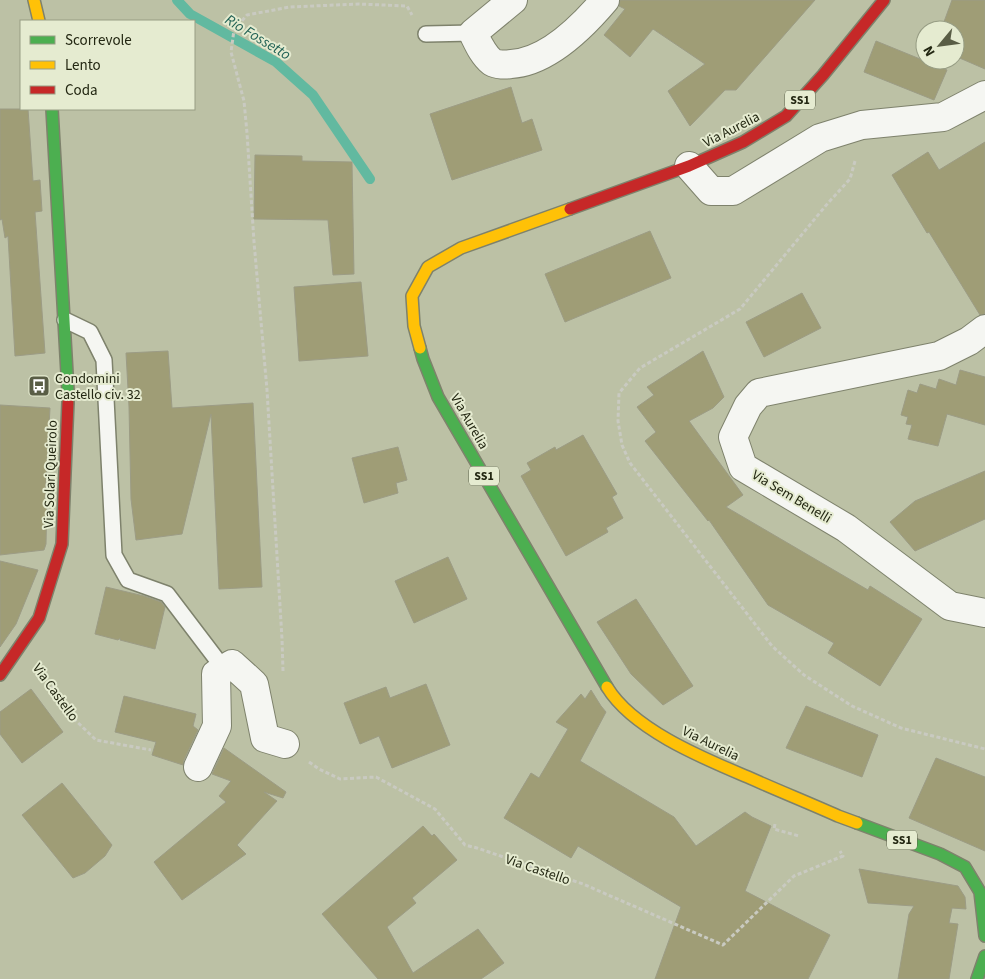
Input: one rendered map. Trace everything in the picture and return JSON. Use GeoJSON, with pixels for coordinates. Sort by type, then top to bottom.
{"type":"FeatureCollection","features":[{"type":"Feature","properties":{"kind":"main road"},"geometry":{"type":"LineString","coordinates":[[34,0],[40,20]]}},
{"type":"Feature","properties":{"kind":"main road","name":"Via Aurelia"},"geometry":{"type":"LineString","coordinates":[[884,0],[823,75],[786,116],[743,142],[689,166],[461,248],[428,267],[412,296],[414,326],[423,359],[438,397],[614,698],[646,726],[697,755],[838,816],[940,854],[965,867],[980,892],[985,936]]}},
{"type":"Feature","properties":{"kind":"main road","name":"Via Solari Queirolo"},"geometry":{"type":"LineString","coordinates":[[0,675],[39,618],[62,544],[68,392],[52,110]]}},
{"type":"Feature","properties":{"kind":"main road"},"geometry":{"type":"LineString","coordinates":[[977,979],[985,956]]}},
{"type":"Feature","properties":{"kind":"street"},"geometry":{"type":"LineString","coordinates":[[513,0],[473,33],[481,50],[493,63],[506,65],[522,64],[543,54],[564,41],[605,0]]}},
{"type":"Feature","properties":{"kind":"street"},"geometry":{"type":"LineString","coordinates":[[689,166],[711,191],[733,190],[820,138],[862,125],[943,117],[985,95]]}},
{"type":"Feature","properties":{"kind":"street","name":"Via Sem Benelli"},"geometry":{"type":"LineString","coordinates":[[985,329],[969,341],[940,356],[759,393],[748,406],[733,437],[743,467],[846,528],[950,606],[985,613]]}},
{"type":"Feature","properties":{"kind":"street"},"geometry":{"type":"LineString","coordinates":[[198,767],[217,726],[216,674],[232,664],[254,684],[265,738],[285,744]]}},
{"type":"Feature","properties":{"kind":"lane"},"geometry":{"type":"LineString","coordinates":[[426,34],[473,33]]}},
{"type":"Feature","properties":{"kind":"lane"},"geometry":{"type":"LineString","coordinates":[[65,320],[90,332],[104,360],[114,555],[128,580],[167,594],[224,669]]}},
{"type":"Feature","properties":{"kind":"path"},"geometry":{"type":"LineString","coordinates":[[283,677],[266,390],[244,101],[231,52],[234,30],[247,15],[290,7],[358,4],[407,6],[426,34]]}},
{"type":"Feature","properties":{"kind":"path","name":"Via Castello"},"geometry":{"type":"LineString","coordinates":[[20,645],[45,675],[71,716],[96,740],[151,750]]}},
{"type":"Feature","properties":{"kind":"path","name":"Via Castello"},"geometry":{"type":"LineString","coordinates":[[285,744],[300,757],[340,778],[376,777],[435,809],[465,845],[583,884],[723,945],[794,876],[843,856],[836,847]]}},
{"type":"Feature","properties":{"kind":"path"},"geometry":{"type":"LineString","coordinates":[[776,819],[774,829],[801,837]]}},
{"type":"Feature","properties":{"kind":"building"},"geometry":{"type":"Polygon","coordinates":[[[620,0],[815,0],[736,90],[725,90],[690,126],[668,91],[705,64],[653,29],[630,57],[604,35],[625,9],[619,6],[620,0]]]}},
{"type":"Feature","properties":{"kind":"building"},"geometry":{"type":"Polygon","coordinates":[[[952,0],[985,0],[985,69],[965,60],[965,20],[945,20],[952,0]]]}},
{"type":"Feature","properties":{"kind":"building"},"geometry":{"type":"Polygon","coordinates":[[[876,41],[915,57],[915,70],[947,70],[934,100],[864,72],[876,41]]]}},
{"type":"Feature","properties":{"kind":"building"},"geometry":{"type":"Polygon","coordinates":[[[511,87],[522,123],[532,119],[542,150],[452,180],[430,114],[511,87]]]}},
{"type":"Feature","properties":{"kind":"building"},"geometry":{"type":"Polygon","coordinates":[[[0,109],[28,110],[33,181],[40,180],[42,211],[35,212],[45,353],[15,356],[8,236],[5,238],[2,219],[0,220],[0,109]]]}},
{"type":"Feature","properties":{"kind":"building"},"geometry":{"type":"Polygon","coordinates":[[[985,142],[985,314],[980,315],[892,175],[928,152],[939,170],[985,142]]]}},
{"type":"Feature","properties":{"kind":"building"},"geometry":{"type":"Polygon","coordinates":[[[255,155],[302,156],[302,161],[352,162],[354,274],[333,275],[328,220],[254,219],[255,155]]]}},
{"type":"Feature","properties":{"kind":"building"},"geometry":{"type":"Polygon","coordinates":[[[650,231],[671,278],[565,322],[545,274],[650,231]]]}},
{"type":"Feature","properties":{"kind":"building"},"geometry":{"type":"Polygon","coordinates":[[[361,282],[368,356],[299,361],[294,287],[361,282]]]}},
{"type":"Feature","properties":{"kind":"building"},"geometry":{"type":"Polygon","coordinates":[[[802,293],[821,328],[764,357],[746,322],[802,293]]]}},
{"type":"Feature","properties":{"kind":"building"},"geometry":{"type":"Polygon","coordinates":[[[168,351],[172,408],[253,403],[262,587],[219,589],[211,414],[182,534],[136,540],[131,499],[126,353],[168,351]]]}},
{"type":"Feature","properties":{"kind":"building"},"geometry":{"type":"Polygon","coordinates":[[[703,351],[724,397],[713,408],[689,421],[743,495],[726,507],[868,590],[870,586],[922,619],[880,686],[828,653],[834,643],[768,605],[709,520],[645,441],[656,432],[637,407],[654,395],[647,387],[703,351]]]}},
{"type":"Feature","properties":{"kind":"building"},"geometry":{"type":"Polygon","coordinates":[[[960,370],[985,377],[985,425],[947,414],[938,446],[908,439],[912,425],[906,424],[908,417],[901,415],[908,390],[917,393],[920,384],[936,389],[939,379],[956,385],[960,370]]]}},
{"type":"Feature","properties":{"kind":"building"},"geometry":{"type":"Polygon","coordinates":[[[0,405],[50,408],[45,499],[47,499],[46,544],[44,550],[0,555],[0,405]]]}},
{"type":"Feature","properties":{"kind":"building"},"geometry":{"type":"Polygon","coordinates":[[[583,435],[617,494],[612,497],[623,518],[606,528],[608,532],[566,556],[521,476],[531,470],[527,463],[555,447],[556,450],[583,435]]]}},
{"type":"Feature","properties":{"kind":"building"},"geometry":{"type":"Polygon","coordinates":[[[398,447],[407,480],[396,483],[398,493],[364,503],[352,458],[398,447]]]}},
{"type":"Feature","properties":{"kind":"building"},"geometry":{"type":"Polygon","coordinates":[[[985,471],[985,519],[915,551],[890,522],[915,501],[985,471]]]}},
{"type":"Feature","properties":{"kind":"building"},"geometry":{"type":"Polygon","coordinates":[[[448,557],[467,599],[414,623],[395,581],[448,557]]]}},
{"type":"Feature","properties":{"kind":"building"},"geometry":{"type":"Polygon","coordinates":[[[0,561],[38,570],[16,624],[0,647],[0,561]]]}},
{"type":"Feature","properties":{"kind":"building"},"geometry":{"type":"Polygon","coordinates":[[[106,587],[144,596],[161,602],[165,607],[155,649],[120,640],[120,638],[118,640],[95,634],[106,587]]]}},
{"type":"Feature","properties":{"kind":"building"},"geometry":{"type":"Polygon","coordinates":[[[636,599],[693,686],[663,705],[631,674],[597,622],[636,599]]]}},
{"type":"Feature","properties":{"kind":"building"},"geometry":{"type":"Polygon","coordinates":[[[426,684],[450,745],[392,768],[379,736],[360,744],[344,703],[386,687],[390,698],[426,684]]]}},
{"type":"Feature","properties":{"kind":"building"},"geometry":{"type":"Polygon","coordinates":[[[31,689],[63,732],[22,763],[0,734],[0,712],[31,689]]]}},
{"type":"Feature","properties":{"kind":"building"},"geometry":{"type":"Polygon","coordinates":[[[591,690],[606,712],[580,761],[674,817],[696,846],[745,812],[771,826],[745,891],[830,935],[808,979],[655,979],[681,907],[578,846],[571,858],[504,818],[531,773],[539,778],[568,729],[556,722],[581,694],[585,699],[591,690]]]}},
{"type":"Feature","properties":{"kind":"building"},"geometry":{"type":"Polygon","coordinates":[[[124,696],[196,714],[193,726],[198,730],[183,765],[152,755],[156,742],[115,732],[124,696]]]}},
{"type":"Feature","properties":{"kind":"building"},"geometry":{"type":"Polygon","coordinates":[[[806,706],[878,735],[862,777],[786,748],[806,706]]]}},
{"type":"Feature","properties":{"kind":"building"},"geometry":{"type":"Polygon","coordinates":[[[224,748],[286,792],[283,798],[264,792],[277,801],[237,845],[246,854],[182,900],[154,862],[226,802],[219,796],[231,781],[212,774],[224,748]]]}},
{"type":"Feature","properties":{"kind":"building"},"geometry":{"type":"Polygon","coordinates":[[[936,758],[985,777],[985,851],[909,818],[936,758]]]}},
{"type":"Feature","properties":{"kind":"building"},"geometry":{"type":"Polygon","coordinates":[[[62,783],[112,845],[105,856],[85,873],[73,878],[22,815],[62,783]]]}},
{"type":"Feature","properties":{"kind":"building"},"geometry":{"type":"Polygon","coordinates":[[[423,826],[432,836],[434,834],[457,860],[412,898],[416,903],[387,927],[413,973],[478,929],[504,963],[481,979],[378,979],[322,914],[423,826]]]}},
{"type":"Feature","properties":{"kind":"building"},"geometry":{"type":"Polygon","coordinates":[[[859,869],[958,886],[965,897],[966,909],[952,908],[949,923],[958,924],[949,979],[898,979],[909,914],[914,906],[868,903],[859,869]]]}},
{"type":"Feature","properties":{"kind":"waterway","name":"Rio Fossetto"},"geometry":{"type":"LineString","coordinates":[[177,0],[190,14],[276,62],[313,95],[370,179]]}},
{"type":"Feature","properties":{"kind":"traffic: fast"},"geometry":{"type":"LineString","coordinates":[[52,110],[68,402]]}},
{"type":"Feature","properties":{"kind":"traffic: fast"},"geometry":{"type":"LineString","coordinates":[[420,348],[438,397],[607,687]]}},
{"type":"Feature","properties":{"kind":"traffic: fast"},"geometry":{"type":"LineString","coordinates":[[857,823],[940,854],[965,867],[980,892],[985,936]]}},
{"type":"Feature","properties":{"kind":"traffic: fast"},"geometry":{"type":"LineString","coordinates":[[977,979],[985,956]]}},
{"type":"Feature","properties":{"kind":"traffic: slow"},"geometry":{"type":"LineString","coordinates":[[34,0],[39,20]]}},
{"type":"Feature","properties":{"kind":"traffic: slow"},"geometry":{"type":"LineString","coordinates":[[420,348],[414,326],[412,296],[428,267],[461,248],[570,209]]}},
{"type":"Feature","properties":{"kind":"traffic: slow"},"geometry":{"type":"LineString","coordinates":[[607,687],[634,717],[671,741],[712,762],[857,823]]}},
{"type":"Feature","properties":{"kind":"traffic: jam"},"geometry":{"type":"LineString","coordinates":[[570,209],[689,166],[743,142],[786,116],[823,75],[884,0]]}},
{"type":"Feature","properties":{"kind":"traffic: jam"},"geometry":{"type":"LineString","coordinates":[[0,675],[39,618],[62,544],[68,402]]}},
{"type":"Feature","properties":{"kind":"place","name":"Condomini Castello civ. 32"},"geometry":{"type":"Point","coordinates":[39,386]}}]}
